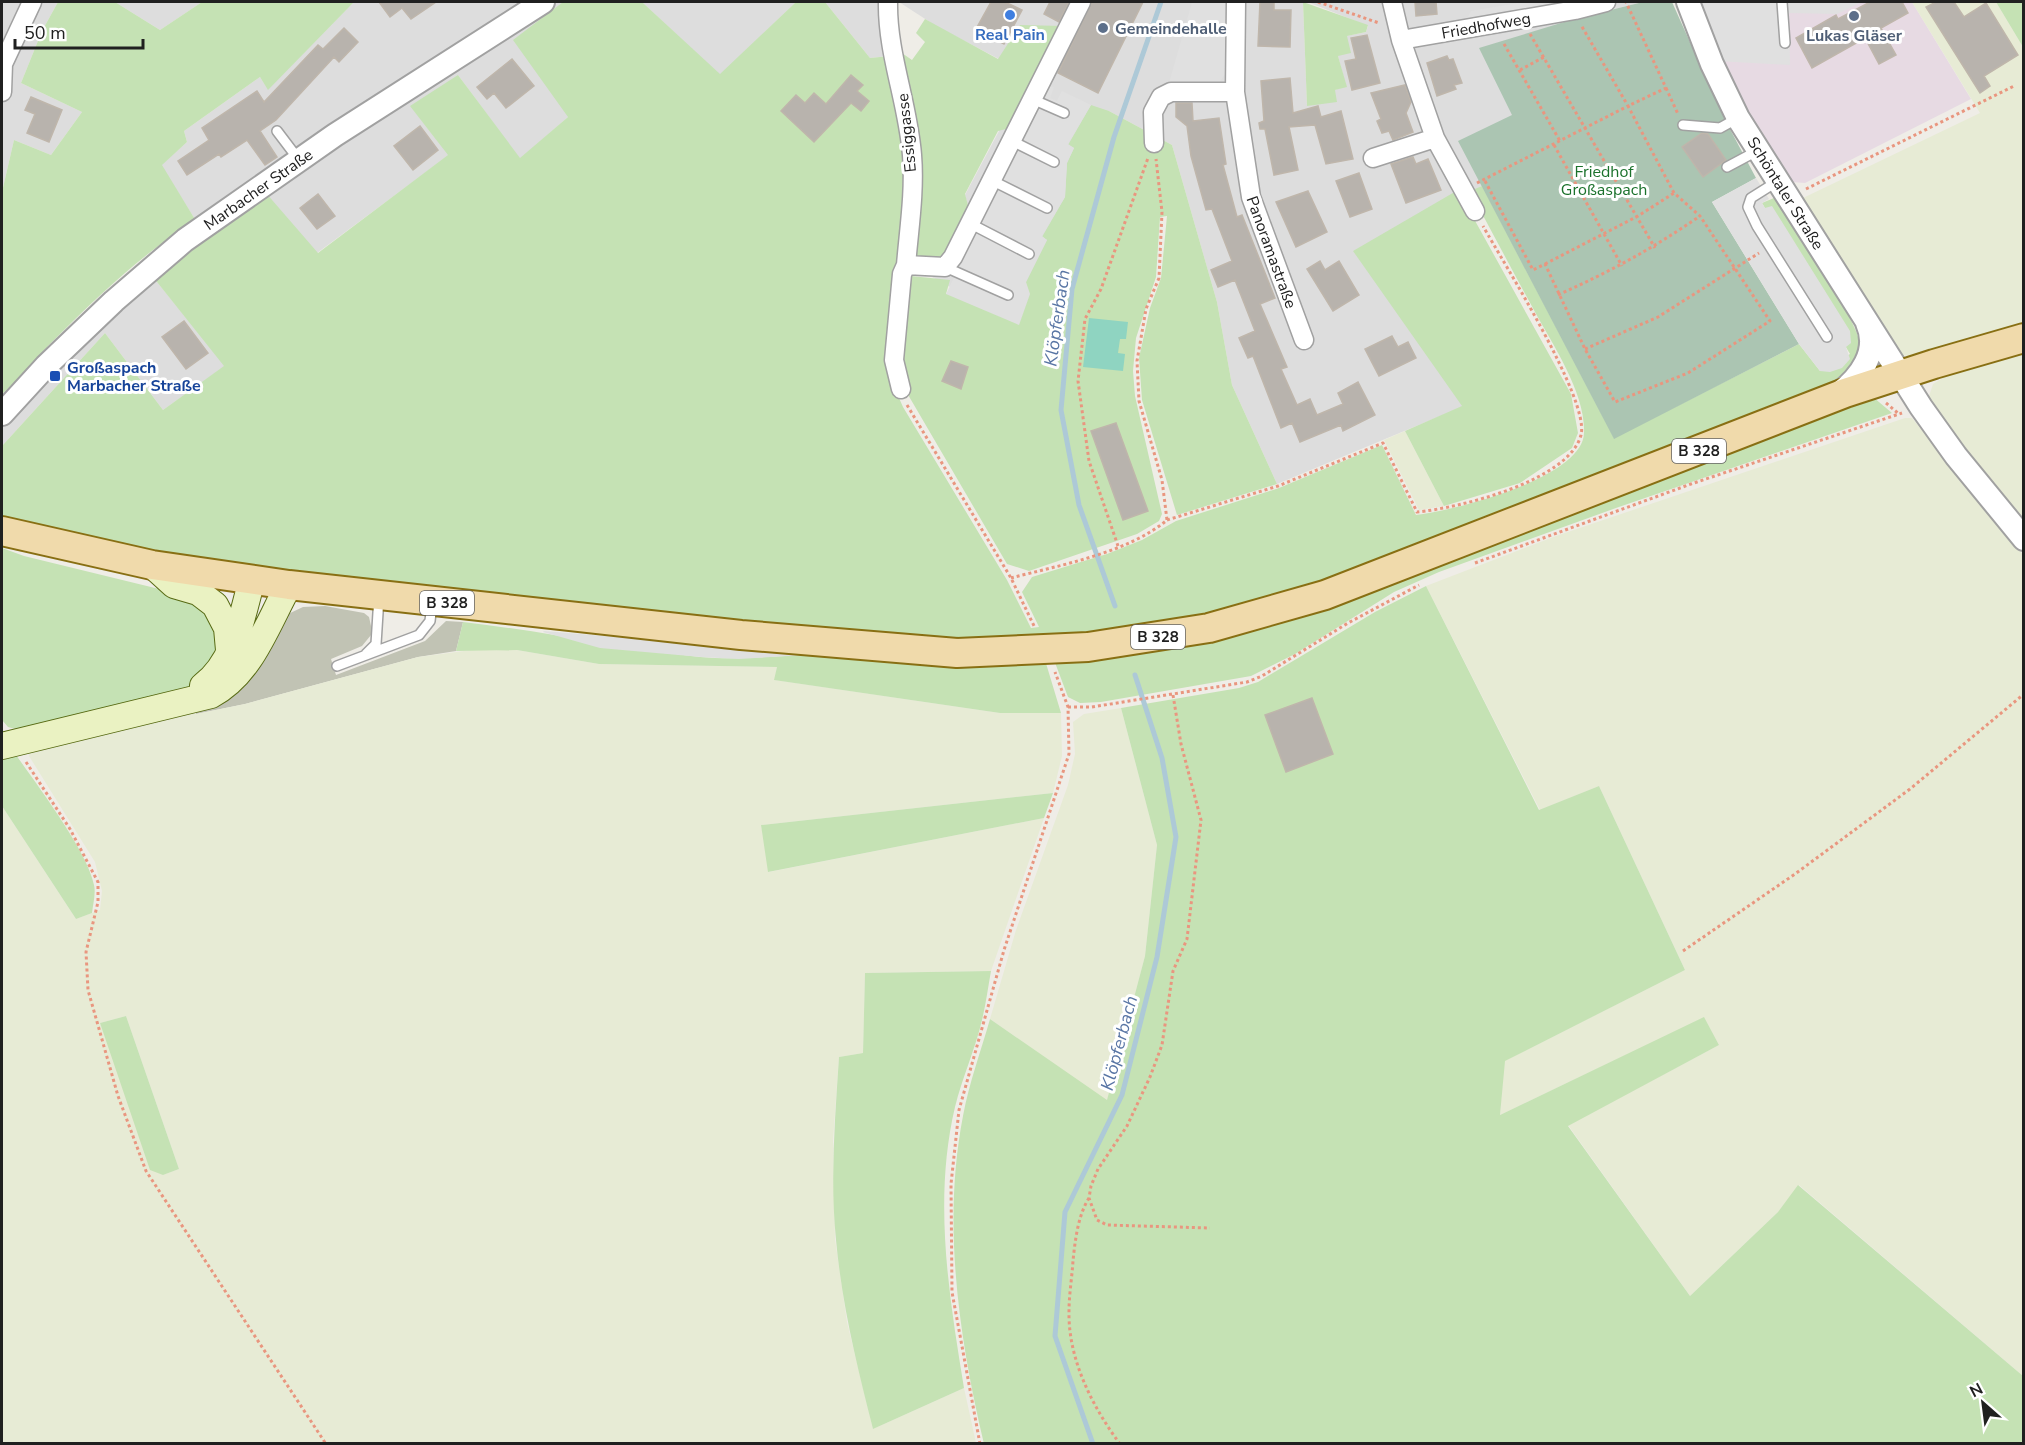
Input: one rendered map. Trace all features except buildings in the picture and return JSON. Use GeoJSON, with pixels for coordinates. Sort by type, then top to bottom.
{"type":"FeatureCollection","features":[{"type":"Feature","properties":{"kind":"main road","name":"B 328"},"geometry":{"type":"LineString","coordinates":[[2,531],[152,565],[289,585],[910,651],[1036,650],[1148,639],[1239,621],[1325,595],[1825,401],[1901,375],[2024,338]]}},
{"type":"Feature","properties":{"kind":"main road"},"geometry":{"type":"LineString","coordinates":[[152,565],[174,585],[198,592],[215,605],[227,628],[230,640],[228,657]]}},
{"type":"Feature","properties":{"kind":"main road"},"geometry":{"type":"LineString","coordinates":[[176,702],[213,678],[228,657],[252,579]]}},
{"type":"Feature","properties":{"kind":"main road"},"geometry":{"type":"LineString","coordinates":[[8,745],[211,695],[234,679],[252,655],[289,585]]}},
{"type":"Feature","properties":{"kind":"street"},"geometry":{"type":"LineString","coordinates":[[2,92],[3,64],[32,2]]}},
{"type":"Feature","properties":{"kind":"street","name":"Marbacher Straße"},"geometry":{"type":"LineString","coordinates":[[2,414],[46,366],[114,301],[185,240],[299,160],[543,2]]}},
{"type":"Feature","properties":{"kind":"street","name":"Essiggasse"},"geometry":{"type":"LineString","coordinates":[[888,2],[887,28],[904,99],[912,156],[906,265],[902,274],[894,360],[901,389]]}},
{"type":"Feature","properties":{"kind":"street"},"geometry":{"type":"LineString","coordinates":[[906,265],[945,267],[971,224],[1081,2]]}},
{"type":"Feature","properties":{"kind":"street","name":"Panoramastraße"},"geometry":{"type":"LineString","coordinates":[[1236,2],[1230,26],[1235,92],[1251,197],[1304,340]]}},
{"type":"Feature","properties":{"kind":"street"},"geometry":{"type":"LineString","coordinates":[[1392,2],[1399,34],[1435,138],[1475,211]]}},
{"type":"Feature","properties":{"kind":"street","name":"Friedhofweg"},"geometry":{"type":"LineString","coordinates":[[1399,34],[1522,19],[1606,2]]}},
{"type":"Feature","properties":{"kind":"street","name":"Schöntaler Straße"},"geometry":{"type":"LineString","coordinates":[[1688,2],[1712,64],[1738,118],[1921,407],[1956,456],[2024,539]]}},
{"type":"Feature","properties":{"kind":"street"},"geometry":{"type":"LineString","coordinates":[[1154,143],[1154,112],[1161,97],[1171,92],[1235,92]]}},
{"type":"Feature","properties":{"kind":"street"},"geometry":{"type":"LineString","coordinates":[[1373,158],[1435,138]]}},
{"type":"Feature","properties":{"kind":"street"},"geometry":{"type":"LineString","coordinates":[[1825,401],[1850,385],[1866,364],[1870,338],[1865,319]]}},
{"type":"Feature","properties":{"kind":"lane"},"geometry":{"type":"LineString","coordinates":[[1782,2],[1785,43]]}},
{"type":"Feature","properties":{"kind":"lane"},"geometry":{"type":"LineString","coordinates":[[1032,99],[1064,113]]}},
{"type":"Feature","properties":{"kind":"lane"},"geometry":{"type":"LineString","coordinates":[[1683,125],[1720,128],[1738,118]]}},
{"type":"Feature","properties":{"kind":"lane"},"geometry":{"type":"LineString","coordinates":[[277,131],[299,160]]}},
{"type":"Feature","properties":{"kind":"lane"},"geometry":{"type":"LineString","coordinates":[[1012,141],[1054,162]]}},
{"type":"Feature","properties":{"kind":"lane"},"geometry":{"type":"LineString","coordinates":[[1727,167],[1759,149]]}},
{"type":"Feature","properties":{"kind":"lane"},"geometry":{"type":"LineString","coordinates":[[993,181],[1047,208]]}},
{"type":"Feature","properties":{"kind":"lane"},"geometry":{"type":"LineString","coordinates":[[1783,189],[1750,198],[1748,207],[1770,247],[1827,337]]}},
{"type":"Feature","properties":{"kind":"lane"},"geometry":{"type":"LineString","coordinates":[[971,224],[1029,254]]}},
{"type":"Feature","properties":{"kind":"lane"},"geometry":{"type":"LineString","coordinates":[[945,267],[1008,295]]}},
{"type":"Feature","properties":{"kind":"lane"},"geometry":{"type":"LineString","coordinates":[[363,657],[376,644],[379,595]]}},
{"type":"Feature","properties":{"kind":"lane"},"geometry":{"type":"LineString","coordinates":[[337,666],[418,635],[430,621],[432,601]]}},
{"type":"Feature","properties":{"kind":"path"},"geometry":{"type":"LineString","coordinates":[[1318,2],[1399,34]]}},
{"type":"Feature","properties":{"kind":"path"},"geometry":{"type":"LineString","coordinates":[[1626,2],[1683,125]]}},
{"type":"Feature","properties":{"kind":"path"},"geometry":{"type":"LineString","coordinates":[[1545,264],[1585,349],[1615,402],[1688,373],[1770,321],[1700,216],[1674,193],[1575,10]]}},
{"type":"Feature","properties":{"kind":"path"},"geometry":{"type":"LineString","coordinates":[[1522,19],[1655,248]]}},
{"type":"Feature","properties":{"kind":"path"},"geometry":{"type":"LineString","coordinates":[[1504,44],[1560,141]]}},
{"type":"Feature","properties":{"kind":"path"},"geometry":{"type":"LineString","coordinates":[[1520,70],[1544,57]]}},
{"type":"Feature","properties":{"kind":"path"},"geometry":{"type":"LineString","coordinates":[[1783,189],[2014,86]]}},
{"type":"Feature","properties":{"kind":"path"},"geometry":{"type":"LineString","coordinates":[[1666,88],[1485,181],[1533,270],[1638,216],[1674,193]]}},
{"type":"Feature","properties":{"kind":"path"},"geometry":{"type":"LineString","coordinates":[[1154,143],[1162,212],[1159,278],[1146,309],[1137,361],[1139,401],[1162,480],[1167,520]]}},
{"type":"Feature","properties":{"kind":"path"},"geometry":{"type":"LineString","coordinates":[[1118,546],[1089,461],[1078,381],[1085,319],[1101,289],[1154,143]]}},
{"type":"Feature","properties":{"kind":"path"},"geometry":{"type":"LineString","coordinates":[[1553,145],[1622,267]]}},
{"type":"Feature","properties":{"kind":"path"},"geometry":{"type":"LineString","coordinates":[[1011,578],[1118,546],[1140,538],[1167,520],[1278,486],[1383,443],[1418,512],[1445,509],[1521,486],[1574,450],[1582,433],[1575,394],[1475,211]]}},
{"type":"Feature","properties":{"kind":"path"},"geometry":{"type":"LineString","coordinates":[[1558,295],[1622,267],[1655,248],[1700,216]]}},
{"type":"Feature","properties":{"kind":"path"},"geometry":{"type":"LineString","coordinates":[[1585,349],[1658,317],[1734,266],[1770,247]]}},
{"type":"Feature","properties":{"kind":"path"},"geometry":{"type":"LineString","coordinates":[[901,389],[907,405],[1011,578],[1035,628]]}},
{"type":"Feature","properties":{"kind":"path"},"geometry":{"type":"LineString","coordinates":[[1881,397],[1899,414]]}},
{"type":"Feature","properties":{"kind":"path"},"geometry":{"type":"LineString","coordinates":[[1473,564],[1640,502],[1921,407]]}},
{"type":"Feature","properties":{"kind":"path"},"geometry":{"type":"LineString","coordinates":[[1068,707],[1124,703],[1247,682],[1262,676],[1373,609],[1424,582]]}},
{"type":"Feature","properties":{"kind":"path"},"geometry":{"type":"LineString","coordinates":[[980,1443],[952,1292],[951,1184],[959,1110],[1004,950],[1069,754],[1068,707],[1055,672]]}},
{"type":"Feature","properties":{"kind":"path"},"geometry":{"type":"LineString","coordinates":[[1683,951],[1795,874],[1910,789],[2024,694]]}},
{"type":"Feature","properties":{"kind":"path"},"geometry":{"type":"LineString","coordinates":[[1120,1443],[1093,1403],[1078,1367],[1068,1312],[1075,1242],[1084,1206],[1089,1198],[1098,1169],[1127,1126],[1150,1077],[1162,1045],[1169,1012],[1173,971],[1187,939],[1201,820],[1181,744],[1173,695]]}},
{"type":"Feature","properties":{"kind":"path"},"geometry":{"type":"LineString","coordinates":[[8,745],[70,829],[98,882],[98,902],[86,952],[88,990],[118,1096],[146,1171],[326,1443]]}},
{"type":"Feature","properties":{"kind":"path"},"geometry":{"type":"LineString","coordinates":[[1089,1198],[1097,1220],[1107,1225],[1210,1228]]}},
{"type":"Feature","properties":{"kind":"shaded area"},"geometry":{"type":"Polygon","coordinates":[[[2,2],[58,2],[42,31],[21,83],[82,112],[51,155],[14,140],[2,192],[2,2]]]}},
{"type":"Feature","properties":{"kind":"shaded area"},"geometry":{"type":"Polygon","coordinates":[[[115,2],[202,2],[160,30],[115,2]]]}},
{"type":"Feature","properties":{"kind":"shaded area"},"geometry":{"type":"Polygon","coordinates":[[[354,2],[563,2],[555,9],[568,117],[520,159],[458,75],[449,155],[317,253],[153,277],[225,366],[163,410],[105,333],[2,446],[2,394],[56,338],[109,290],[177,232],[196,221],[161,165],[187,142],[184,131],[260,77],[268,89],[354,2]]]}},
{"type":"Feature","properties":{"kind":"shaded area"},"geometry":{"type":"Polygon","coordinates":[[[642,2],[796,2],[720,75],[642,2]]]}},
{"type":"Feature","properties":{"kind":"shaded area"},"geometry":{"type":"Polygon","coordinates":[[[825,2],[882,2],[890,56],[870,58],[825,2]]]}},
{"type":"Feature","properties":{"kind":"shaded area"},"geometry":{"type":"Polygon","coordinates":[[[899,2],[1303,2],[1307,106],[1346,86],[1338,56],[1346,36],[1366,32],[1368,26],[1308,2],[1643,2],[1574,19],[1513,115],[1482,186],[1472,191],[1462,407],[1277,484],[1232,385],[1217,302],[1172,145],[1109,111],[1019,325],[932,277],[911,276],[911,248],[969,209],[965,195],[999,131],[999,59],[936,26],[899,2]]]}},
{"type":"Feature","properties":{"kind":"shaded area"},"geometry":{"type":"Polygon","coordinates":[[[1192,2],[1225,2],[1226,73],[1218,84],[1168,86],[1192,2]]]}},
{"type":"Feature","properties":{"kind":"shaded area"},"geometry":{"type":"Polygon","coordinates":[[[1525,2],[1565,2],[1566,6],[1465,23],[1471,11],[1525,2]]]}},
{"type":"Feature","properties":{"kind":"shaded area"},"geometry":{"type":"Polygon","coordinates":[[[1700,2],[1912,2],[1971,99],[1805,183],[1792,182],[1724,77],[1700,2]]]}},
{"type":"Feature","properties":{"kind":"shaded area"},"geometry":{"type":"Polygon","coordinates":[[[1700,2],[1862,2],[1837,14],[1789,13],[1790,65],[1716,61],[1699,7],[1700,2]]]}},
{"type":"Feature","properties":{"kind":"shaded area"},"geometry":{"type":"Polygon","coordinates":[[[1912,2],[1996,2],[2023,47],[2023,333],[1913,358],[1900,354],[1878,325],[1803,198],[1980,113],[1912,2]]]}},
{"type":"Feature","properties":{"kind":"shaded area"},"geometry":{"type":"Polygon","coordinates":[[[1049,86],[1054,87],[1050,98],[1057,101],[1062,91],[1091,105],[1068,144],[1074,148],[1067,163],[1065,197],[1042,236],[1047,240],[1026,282],[1030,294],[1019,325],[946,294],[1049,86]]]}},
{"type":"Feature","properties":{"kind":"shaded area"},"geometry":{"type":"Polygon","coordinates":[[[1756,178],[1769,199],[1762,203],[1765,208],[1772,206],[1850,331],[1851,343],[1846,347],[1850,359],[1842,368],[1830,372],[1820,371],[1799,344],[1712,202],[1756,178]]]}},
{"type":"Feature","properties":{"kind":"shaded area"},"geometry":{"type":"Polygon","coordinates":[[[2023,350],[2023,532],[1928,399],[1933,384],[1956,370],[2023,350]]]}},
{"type":"Feature","properties":{"kind":"shaded area"},"geometry":{"type":"Polygon","coordinates":[[[1905,418],[1912,418],[2023,555],[2023,1376],[1799,1185],[1778,1212],[1690,1296],[1568,1125],[1719,1045],[1704,1018],[1500,1115],[1504,1061],[1685,970],[1599,786],[1540,810],[1426,586],[1556,536],[1905,418]]]}},
{"type":"Feature","properties":{"kind":"shaded area"},"geometry":{"type":"Polygon","coordinates":[[[1405,431],[1444,506],[1419,510],[1384,440],[1405,431]]]}},
{"type":"Feature","properties":{"kind":"shaded area"},"geometry":{"type":"Polygon","coordinates":[[[325,606],[364,613],[369,617],[371,626],[371,635],[362,646],[331,659],[336,675],[425,641],[446,621],[463,622],[456,651],[418,657],[245,704],[196,714],[195,710],[286,615],[303,607],[325,606]]]}},
{"type":"Feature","properties":{"kind":"shaded area"},"geometry":{"type":"Polygon","coordinates":[[[543,632],[822,654],[739,659],[701,657],[600,648],[543,632]]]}},
{"type":"Feature","properties":{"kind":"shaded area"},"geometry":{"type":"Polygon","coordinates":[[[487,648],[517,650],[599,664],[777,667],[775,680],[1000,713],[1061,713],[1062,756],[1053,793],[761,825],[769,872],[1044,818],[991,971],[865,973],[863,1053],[839,1057],[833,1141],[835,1239],[847,1322],[873,1429],[964,1388],[976,1443],[2,1443],[2,806],[76,919],[100,910],[102,891],[95,862],[29,756],[31,750],[195,710],[196,714],[245,704],[418,657],[487,648]],[[126,1016],[100,1023],[163,1175],[179,1169],[126,1016]]]}},
{"type":"Feature","properties":{"kind":"shaded area"},"geometry":{"type":"Polygon","coordinates":[[[1121,708],[1157,845],[1145,956],[1107,1101],[990,1019],[1016,930],[1068,785],[1075,754],[1073,722],[1084,714],[1121,708]]]}},
{"type":"Feature","properties":{"kind":"green space"},"geometry":{"type":"Polygon","coordinates":[[[58,2],[115,2],[160,30],[202,2],[354,2],[268,90],[260,77],[184,131],[187,142],[162,165],[196,221],[159,245],[105,291],[2,394],[2,192],[14,140],[51,155],[82,112],[21,83],[42,31],[58,2]]]}},
{"type":"Feature","properties":{"kind":"green space"},"geometry":{"type":"Polygon","coordinates":[[[563,2],[642,2],[720,74],[796,2],[825,2],[870,58],[890,56],[904,150],[905,193],[895,389],[903,407],[1007,580],[1031,628],[1039,627],[1022,592],[1032,577],[1107,554],[1142,540],[1176,521],[1279,488],[1382,445],[1416,515],[1458,507],[1514,489],[1540,478],[1563,464],[1578,449],[1584,433],[1580,402],[1567,370],[1470,191],[1482,186],[1614,438],[1799,344],[1820,371],[1850,354],[1762,203],[1774,198],[1849,316],[1857,333],[1860,351],[1851,367],[1832,385],[1274,601],[1128,631],[932,643],[195,560],[2,521],[2,446],[105,333],[163,410],[224,366],[153,277],[266,193],[318,253],[448,155],[410,106],[458,75],[520,158],[568,117],[513,40],[563,2]]]}},
{"type":"Feature","properties":{"kind":"green space"},"geometry":{"type":"Polygon","coordinates":[[[1303,2],[1368,25],[1366,32],[1347,36],[1351,53],[1338,56],[1347,87],[1335,90],[1337,102],[1307,106],[1303,2]]]}},
{"type":"Feature","properties":{"kind":"green space","name":"Friedhof Großaspach"},"geometry":{"type":"Polygon","coordinates":[[[1643,2],[1672,2],[1724,118],[1756,178],[1712,202],[1799,344],[1614,439],[1458,141],[1512,115],[1479,48],[1574,19],[1643,2]]]}},
{"type":"Feature","properties":{"kind":"green space"},"geometry":{"type":"Polygon","coordinates":[[[1996,2],[2023,2],[2023,47],[1996,2]]]}},
{"type":"Feature","properties":{"kind":"green space"},"geometry":{"type":"Polygon","coordinates":[[[925,19],[998,59],[1020,25],[1063,26],[1010,128],[998,131],[965,194],[969,209],[954,240],[944,254],[930,261],[916,255],[911,248],[899,51],[912,60],[925,42],[916,33],[925,19]]]}},
{"type":"Feature","properties":{"kind":"green space"},"geometry":{"type":"Polygon","coordinates":[[[1091,105],[1109,111],[1172,145],[1217,302],[1232,385],[1277,484],[1177,515],[1142,400],[1139,358],[1150,308],[1161,278],[1167,216],[1160,217],[1156,277],[1136,338],[1133,371],[1135,396],[1162,514],[1159,521],[1137,534],[1029,571],[1007,564],[907,393],[897,359],[911,276],[950,280],[946,294],[1026,282],[1047,240],[1042,237],[1065,197],[1067,163],[1074,148],[1068,145],[1091,105]]]}},
{"type":"Feature","properties":{"kind":"green space"},"geometry":{"type":"Polygon","coordinates":[[[1458,190],[1571,394],[1578,433],[1572,448],[1520,483],[1444,506],[1405,431],[1462,406],[1353,251],[1458,190]]]}},
{"type":"Feature","properties":{"kind":"green space"},"geometry":{"type":"Polygon","coordinates":[[[1089,318],[1128,322],[1126,339],[1120,339],[1118,353],[1125,354],[1123,371],[1083,367],[1089,318]]]}},
{"type":"Feature","properties":{"kind":"green space"},"geometry":{"type":"Polygon","coordinates":[[[1873,397],[1892,413],[1439,572],[1394,592],[1295,654],[1251,676],[1101,702],[1080,703],[1068,697],[1054,660],[1111,655],[1873,397]]]}},
{"type":"Feature","properties":{"kind":"green space"},"geometry":{"type":"Polygon","coordinates":[[[2,548],[24,556],[196,598],[223,642],[199,683],[169,698],[19,730],[8,727],[2,720],[2,548]]]}},
{"type":"Feature","properties":{"kind":"green space"},"geometry":{"type":"Polygon","coordinates":[[[1426,586],[1539,810],[1599,786],[1685,970],[1505,1061],[1500,1115],[1704,1017],[1719,1045],[1568,1126],[1690,1296],[1778,1212],[1798,1185],[2023,1376],[2023,1443],[984,1444],[967,1363],[956,1281],[954,1198],[963,1116],[990,1019],[1107,1100],[1145,956],[1157,845],[1121,708],[1239,688],[1258,682],[1375,612],[1426,586]]]}},
{"type":"Feature","properties":{"kind":"green space"},"geometry":{"type":"Polygon","coordinates":[[[463,622],[715,658],[822,654],[1045,660],[1061,713],[1000,713],[774,680],[777,667],[599,664],[517,650],[456,651],[463,622]]]}},
{"type":"Feature","properties":{"kind":"green space"},"geometry":{"type":"Polygon","coordinates":[[[14,752],[60,817],[82,854],[94,885],[92,913],[76,919],[2,806],[2,754],[14,752]]]}},
{"type":"Feature","properties":{"kind":"green space"},"geometry":{"type":"Polygon","coordinates":[[[1053,793],[1044,818],[768,872],[761,825],[1053,793]]]}},
{"type":"Feature","properties":{"kind":"green space"},"geometry":{"type":"Polygon","coordinates":[[[991,971],[979,1031],[955,1107],[948,1142],[945,1177],[944,1213],[949,1283],[964,1388],[873,1429],[846,1312],[836,1240],[833,1171],[839,1057],[863,1053],[865,973],[991,971]]]}},
{"type":"Feature","properties":{"kind":"green space"},"geometry":{"type":"Polygon","coordinates":[[[126,1016],[179,1169],[163,1175],[150,1170],[100,1023],[126,1016]]]}},
{"type":"Feature","properties":{"kind":"waterway","name":"Klöpferbach"},"geometry":{"type":"LineString","coordinates":[[1115,606],[1079,505],[1061,410],[1072,289],[1114,137],[1161,2]]}},
{"type":"Feature","properties":{"kind":"waterway","name":"Klöpferbach"},"geometry":{"type":"LineString","coordinates":[[1093,1444],[1055,1336],[1065,1212],[1122,1095],[1157,957],[1176,837],[1162,758],[1135,675]]}},
{"type":"Feature","properties":{"kind":"place","name":"Real Pain"},"geometry":{"type":"Point","coordinates":[1010,15]}},
{"type":"Feature","properties":{"kind":"place","name":"Lukas Gläser"},"geometry":{"type":"Point","coordinates":[1854,16]}},
{"type":"Feature","properties":{"kind":"place","name":"Gemeindehalle"},"geometry":{"type":"Point","coordinates":[1103,28]}},
{"type":"Feature","properties":{"kind":"place","name":"Großaspach Marbacher Straße"},"geometry":{"type":"Point","coordinates":[55,376]}}]}
